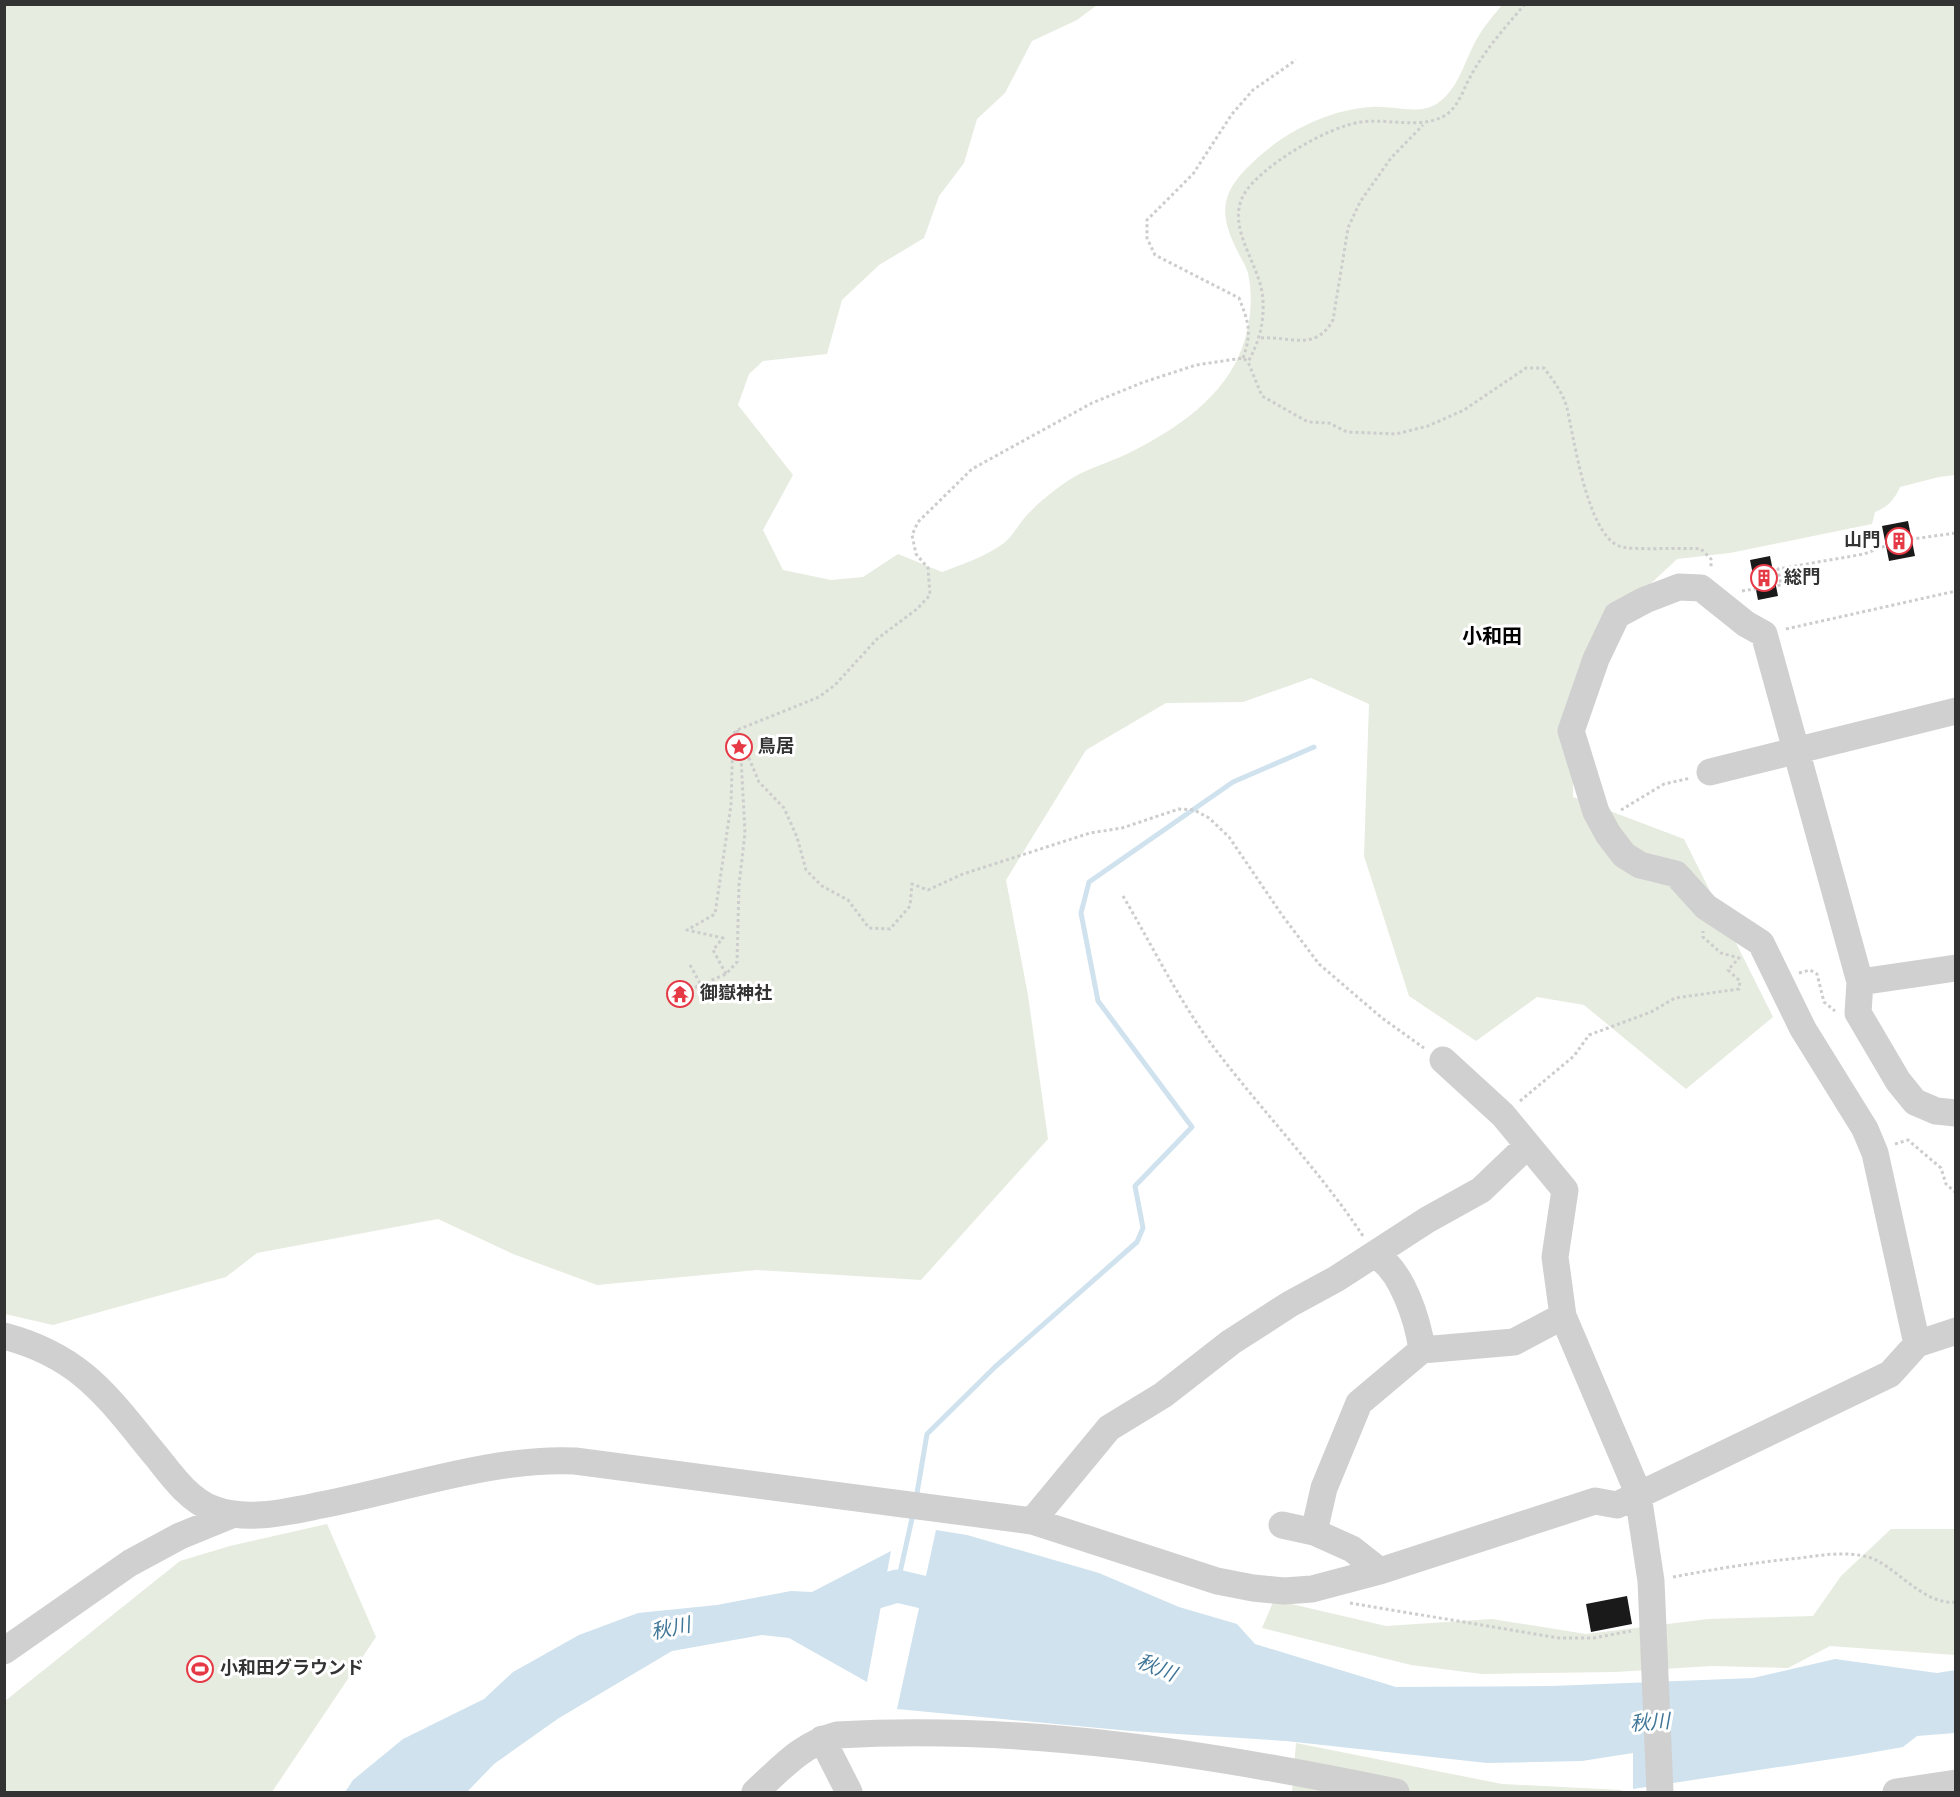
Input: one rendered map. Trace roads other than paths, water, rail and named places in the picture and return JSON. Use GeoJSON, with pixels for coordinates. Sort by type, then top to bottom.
{"type":"FeatureCollection","features":[{"type":"Feature","properties":{"kind":"street"},"geometry":{"type":"LineString","coordinates":[[1917,1344],[1875,1153],[1865,1129],[1803,1029],[1761,943],[1741,928],[1722,920],[1676,874],[1640,865],[1624,855],[1608,834],[1596,812],[1571,731],[1596,658],[1617,615],[1680,587],[1705,592],[1771,632],[1798,752],[1860,982],[1858,1013],[1898,1081],[1916,1102],[1936,1111],[1956,1113]]}},
{"type":"Feature","properties":{"kind":"street"},"geometry":{"type":"LineString","coordinates":[[1710,772],[1956,711]]}},
{"type":"Feature","properties":{"kind":"street"},"geometry":{"type":"LineString","coordinates":[[1860,982],[1956,968]]}},
{"type":"Feature","properties":{"kind":"street"},"geometry":{"type":"LineString","coordinates":[[1443,1060],[1503,1115],[1565,1190],[1556,1257],[1563,1316],[1639,1495],[1890,1374],[1917,1344],[1956,1331]]}},
{"type":"Feature","properties":{"kind":"street"},"geometry":{"type":"LineString","coordinates":[[1032,1521],[1109,1428],[1163,1395],[1241,1336],[1376,1255],[1427,1220],[1481,1190],[1528,1145]]}},
{"type":"Feature","properties":{"kind":"street"},"geometry":{"type":"LineString","coordinates":[[1376,1255],[1388,1261],[1418,1321],[1422,1350]]}},
{"type":"Feature","properties":{"kind":"street"},"geometry":{"type":"LineString","coordinates":[[1314,1532],[1324,1488],[1359,1403],[1422,1350],[1514,1342],[1563,1316]]}},
{"type":"Feature","properties":{"kind":"street"},"geometry":{"type":"LineString","coordinates":[[4,1336],[41,1348],[76,1366],[98,1386],[194,1498],[210,1508],[234,1514],[284,1512],[504,1466],[561,1460],[1032,1521],[1217,1581],[1252,1588],[1312,1589],[1380,1571],[1595,1501],[1617,1505],[1638,1495],[1651,1581],[1660,1792]]}},
{"type":"Feature","properties":{"kind":"street"},"geometry":{"type":"LineString","coordinates":[[4,1651],[130,1563],[180,1536],[234,1514]]}},
{"type":"Feature","properties":{"kind":"street"},"geometry":{"type":"LineString","coordinates":[[1282,1525],[1314,1532],[1352,1549],[1380,1571]]}},
{"type":"Feature","properties":{"kind":"street"},"geometry":{"type":"LineString","coordinates":[[755,1792],[804,1747],[822,1739],[837,1735],[957,1731],[1052,1737],[1267,1766],[1396,1792]]}},
{"type":"Feature","properties":{"kind":"street"},"geometry":{"type":"LineString","coordinates":[[822,1739],[849,1792]]}},
{"type":"Feature","properties":{"kind":"street"},"geometry":{"type":"LineString","coordinates":[[1896,1792],[1956,1784]]}},
{"type":"Feature","properties":{"kind":"water"},"geometry":{"type":"Polygon","coordinates":[[[936,1530],[967,1535],[1099,1573],[1179,1607],[1237,1624],[1255,1644],[1396,1687],[1552,1686],[1753,1678],[1835,1659],[1937,1673],[1956,1670],[1955,1733],[1917,1736],[1903,1747],[1852,1756],[1633,1789],[1633,1753],[1582,1761],[1487,1763],[1286,1741],[1131,1731],[897,1709],[936,1530]]]}},
{"type":"Feature","properties":{"kind":"water"},"geometry":{"type":"Polygon","coordinates":[[[891,1551],[867,1682],[789,1638],[762,1635],[672,1651],[559,1718],[494,1764],[467,1792],[345,1792],[353,1780],[403,1739],[484,1699],[513,1672],[579,1635],[638,1613],[717,1605],[791,1591],[812,1592],[891,1551]]]}},
{"type":"Feature","properties":{"kind":"waterway"},"geometry":{"type":"LineString","coordinates":[[916,1499],[927,1434],[995,1367],[1137,1242],[1143,1228],[1135,1186],[1192,1127],[1098,1001],[1081,913],[1089,882],[1233,782],[1314,747]]}},
{"type":"Feature","properties":{"kind":"waterway"},"geometry":{"type":"LineString","coordinates":[[897,1586],[913,1514]]}},
{"type":"Feature","properties":{"kind":"waterway","name":"秋川"},"geometry":{"type":"LineString","coordinates":[[841,1603],[897,1586],[965,1602]]}},
{"type":"Feature","properties":{"kind":"place","name":"山門"},"geometry":{"type":"Point","coordinates":[1899,541]}},
{"type":"Feature","properties":{"kind":"place","name":"総門"},"geometry":{"type":"Point","coordinates":[1764,578]}},
{"type":"Feature","properties":{"kind":"place","name":"鳥居"},"geometry":{"type":"Point","coordinates":[739,747]}},
{"type":"Feature","properties":{"kind":"place","name":"御嶽神社"},"geometry":{"type":"Point","coordinates":[680,994]}},
{"type":"Feature","properties":{"kind":"place","name":"小和田グラウンド"},"geometry":{"type":"Point","coordinates":[200,1669]}},
{"type":"Feature","properties":{"kind":"district","name":"小和田"},"geometry":{"type":"Point","coordinates":[1492,638]}}]}
